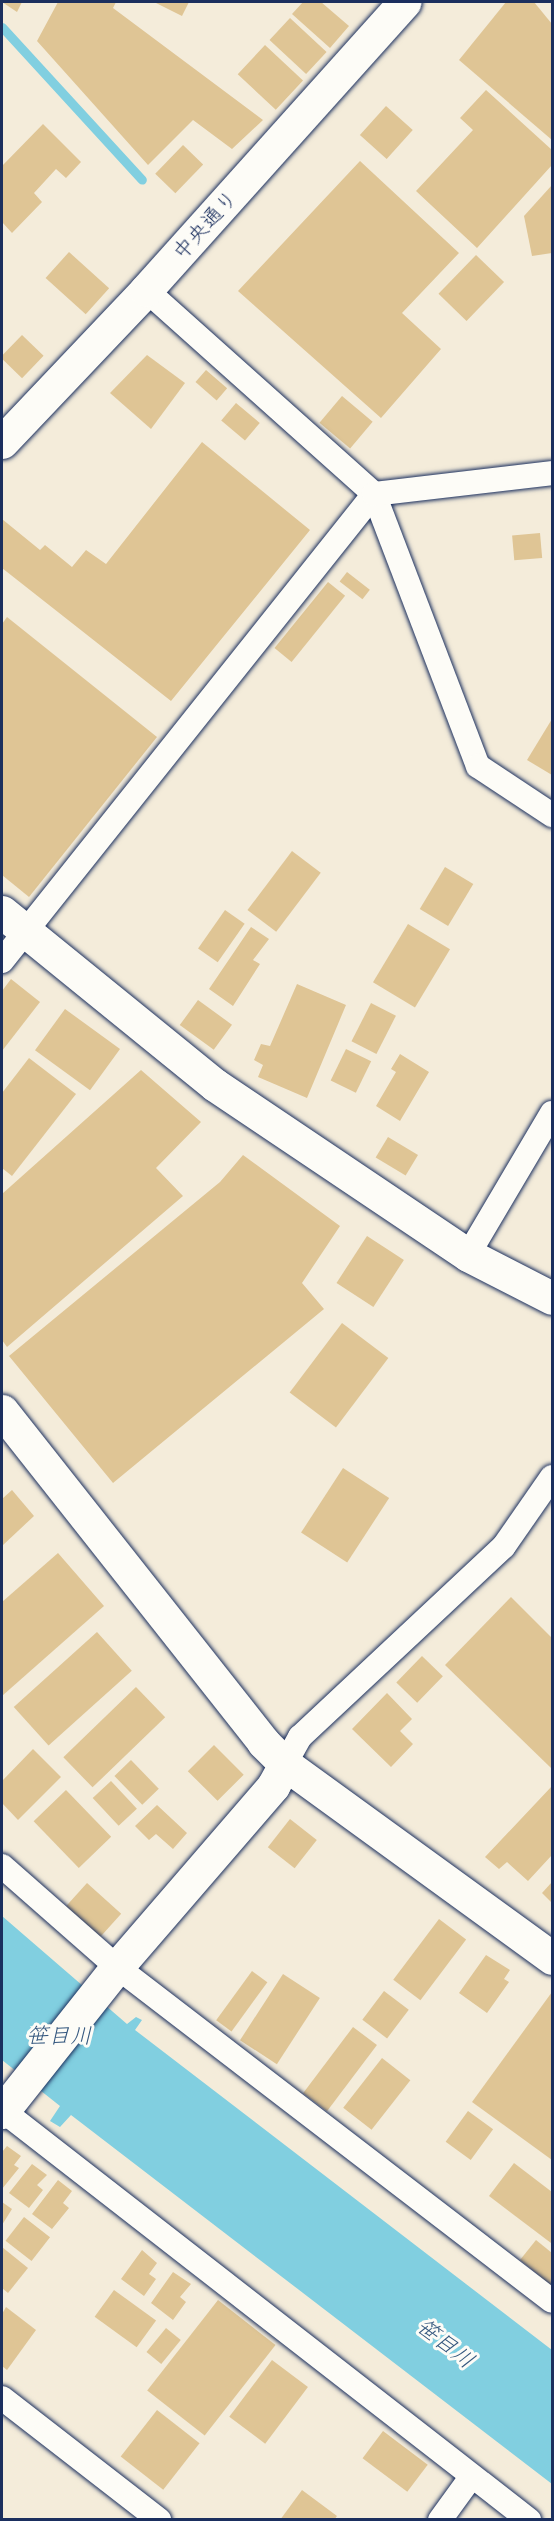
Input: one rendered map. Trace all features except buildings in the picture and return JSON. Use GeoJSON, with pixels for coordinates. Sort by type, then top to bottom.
{"type":"FeatureCollection","features":[{"type":"Feature","properties":{"kind":"street","name":"中央通り"},"geometry":{"type":"LineString","coordinates":[[2,442],[146,290],[394,4]]}},
{"type":"Feature","properties":{"kind":"street"},"geometry":{"type":"LineString","coordinates":[[146,290],[374,494],[478,766],[552,815]]}},
{"type":"Feature","properties":{"kind":"street"},"geometry":{"type":"LineString","coordinates":[[2,961],[13,921],[374,494],[552,472]]}},
{"type":"Feature","properties":{"kind":"street"},"geometry":{"type":"LineString","coordinates":[[13,921],[215,1085],[468,1255],[552,1299]]}},
{"type":"Feature","properties":{"kind":"street"},"geometry":{"type":"LineString","coordinates":[[468,1255],[552,1113]]}},
{"type":"Feature","properties":{"kind":"street"},"geometry":{"type":"LineString","coordinates":[[2,1411],[263,1742],[285,1764],[552,1958]]}},
{"type":"Feature","properties":{"kind":"street"},"geometry":{"type":"LineString","coordinates":[[529,2520],[4,2108],[113,1972],[273,1786],[300,1737],[504,1546],[552,1477]]}},
{"type":"Feature","properties":{"kind":"street"},"geometry":{"type":"LineString","coordinates":[[2,1866],[113,1972],[552,2301]]}},
{"type":"Feature","properties":{"kind":"street"},"geometry":{"type":"LineString","coordinates":[[2,2398],[159,2520]]}},
{"type":"Feature","properties":{"kind":"street"},"geometry":{"type":"LineString","coordinates":[[440,2520],[472,2476]]}},
{"type":"Feature","properties":{"kind":"water","name":"笹目川"},"geometry":{"type":"Polygon","coordinates":[[[2,1916],[127,2024],[136,2017],[142,2020],[135,2030],[552,2350],[552,2484],[71,2115],[60,2127],[50,2121],[60,2106],[2,2060],[2,1916]]]}},
{"type":"Feature","properties":{"kind":"waterway"},"geometry":{"type":"LineString","coordinates":[[2,27],[142,180]]}}]}
